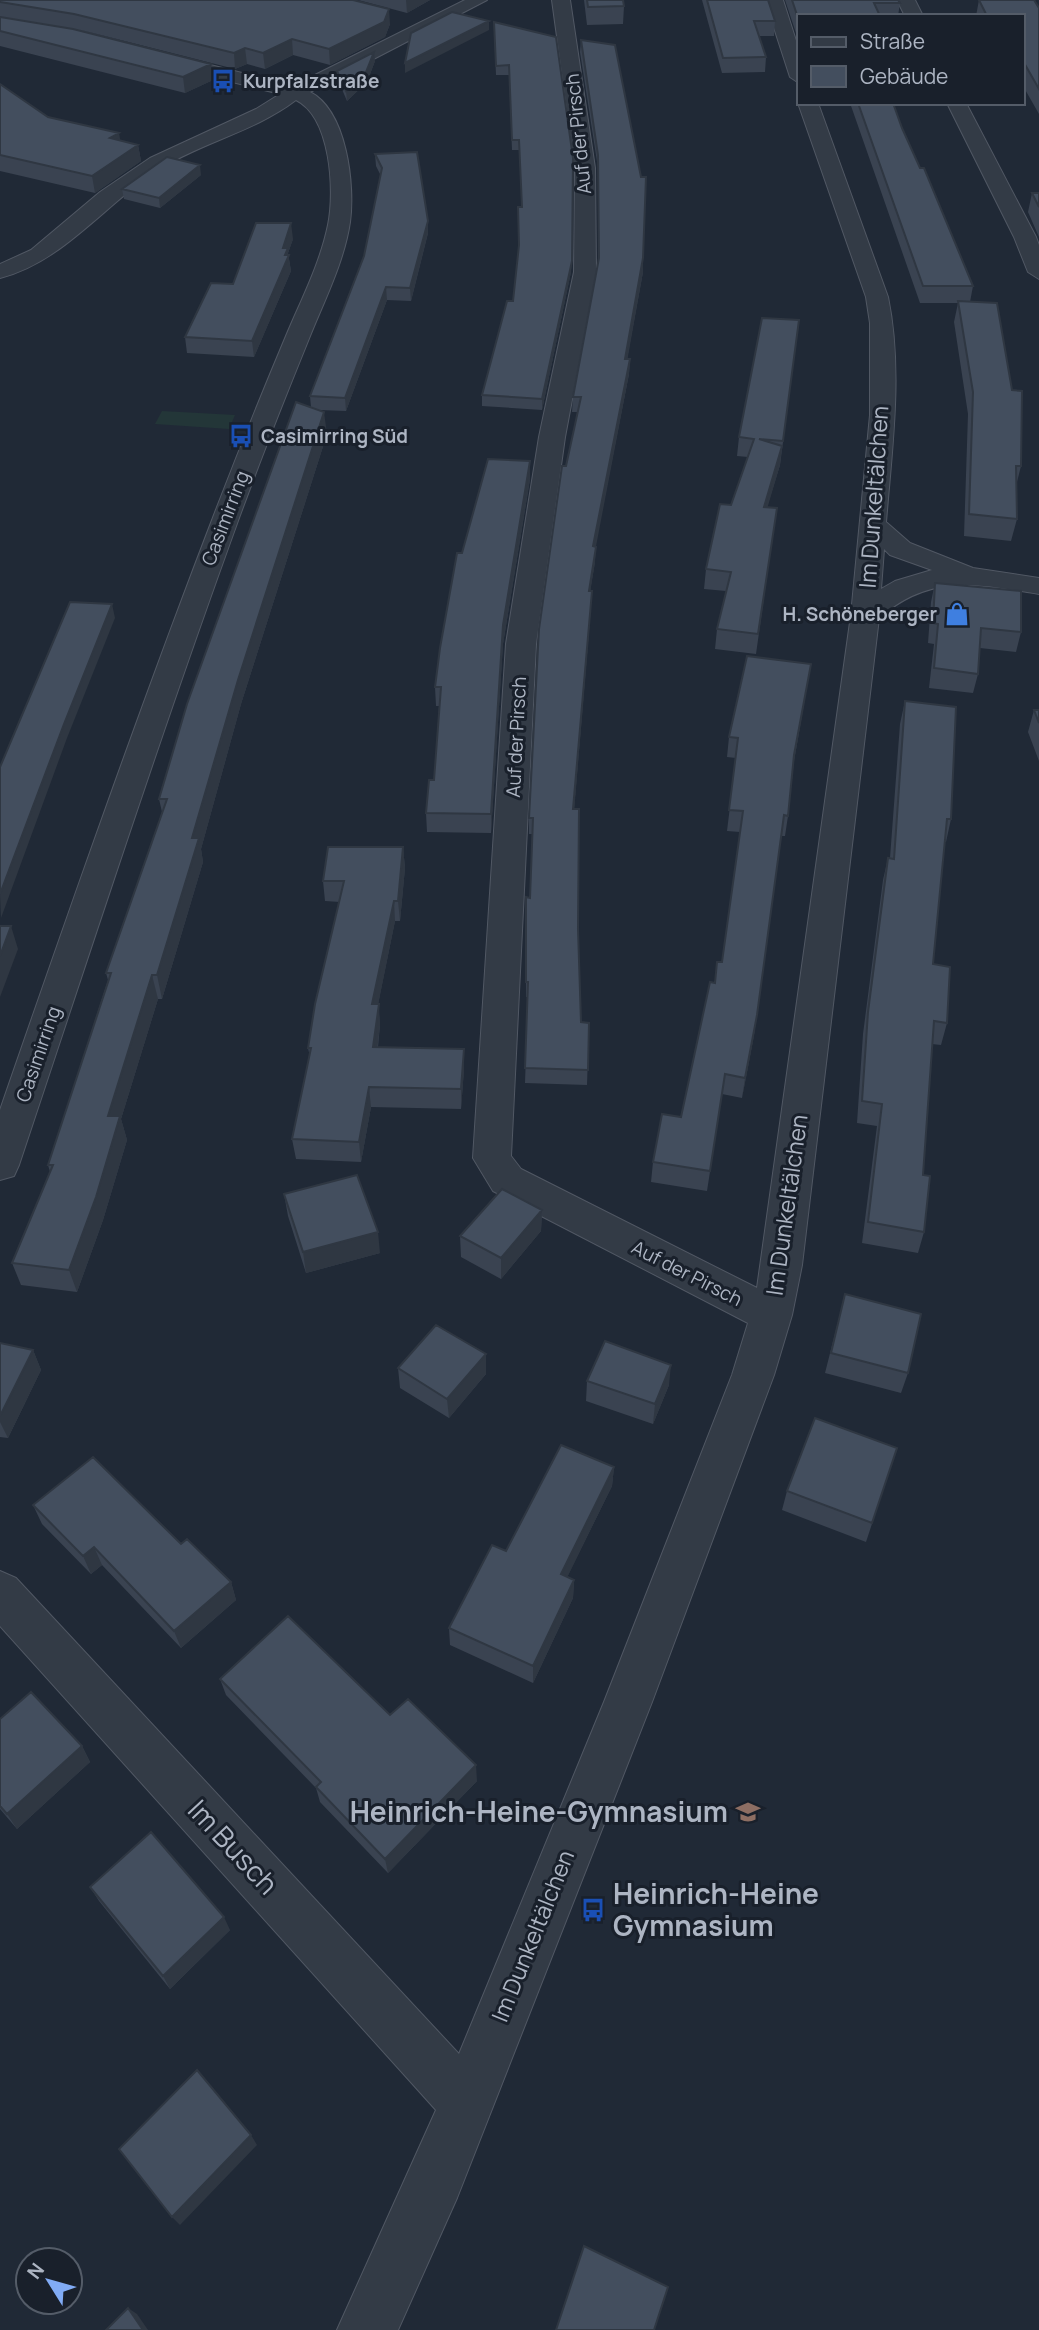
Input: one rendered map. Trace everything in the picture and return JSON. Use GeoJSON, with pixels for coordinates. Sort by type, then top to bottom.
{"type":"FeatureCollection","features":[{"type":"Feature","properties":{"kind":"street"},"geometry":{"type":"LineString","coordinates":[[0,271],[34,258],[121,186],[187,144],[230,129],[281,104],[295,92],[478,0]]}},
{"type":"Feature","properties":{"kind":"street","name":"Auf der Pirsch"},"geometry":{"type":"LineString","coordinates":[[561,0],[585,168],[585,272],[552,437],[522,644],[492,1158],[507,1180],[771,1315]]}},
{"type":"Feature","properties":{"kind":"street"},"geometry":{"type":"LineString","coordinates":[[774,0],[797,71]]}},
{"type":"Feature","properties":{"kind":"street"},"geometry":{"type":"LineString","coordinates":[[402,20],[428,26]]}},
{"type":"Feature","properties":{"kind":"street","name":"Casimirring"},"geometry":{"type":"LineString","coordinates":[[0,1165],[183,630],[256,437],[326,267],[340,224],[342,196],[339,163],[331,133],[313,101],[295,92],[145,54]]}},
{"type":"Feature","properties":{"kind":"street","name":"Im Dunkeltälchen"},"geometry":{"type":"LineString","coordinates":[[367,2330],[428,2197],[633,1689],[753,1375],[771,1315],[782,1265],[865,615],[882,415],[882,323],[877,297],[809,105]]}},
{"type":"Feature","properties":{"kind":"street"},"geometry":{"type":"LineString","coordinates":[[957,105],[1025,237],[1039,272]]}},
{"type":"Feature","properties":{"kind":"street"},"geometry":{"type":"LineString","coordinates":[[871,522],[894,545],[911,555],[971,575],[1039,586]]}},
{"type":"Feature","properties":{"kind":"street"},"geometry":{"type":"LineString","coordinates":[[865,615],[885,595],[905,585],[971,575]]}},
{"type":"Feature","properties":{"kind":"street","name":"Im Busch"},"geometry":{"type":"LineString","coordinates":[[0,1594],[466,2102]]}},
{"type":"Feature","properties":{"kind":"shaded area"},"geometry":{"type":"Polygon","coordinates":[[[162,411],[235,415],[229,429],[155,424],[162,411]]]}},
{"type":"Feature","properties":{"kind":"building"},"geometry":{"type":"Polygon","coordinates":[[[0,0],[353,0],[389,9],[384,22],[329,49],[292,39],[263,53],[245,48],[234,53],[74,14],[0,0]]]}},
{"type":"Feature","properties":{"kind":"building"},"geometry":{"type":"Polygon","coordinates":[[[587,0],[623,0],[624,6],[588,7],[587,0]]]}},
{"type":"Feature","properties":{"kind":"building"},"geometry":{"type":"Polygon","coordinates":[[[707,0],[768,0],[775,21],[754,21],[766,57],[723,58],[707,0]]]}},
{"type":"Feature","properties":{"kind":"building"},"geometry":{"type":"Polygon","coordinates":[[[792,0],[898,0],[900,3],[874,3],[879,14],[797,15],[792,0]]]}},
{"type":"Feature","properties":{"kind":"building"},"geometry":{"type":"Polygon","coordinates":[[[979,0],[1034,0],[1039,8],[1039,89],[1025,64],[1025,14],[986,14],[979,0]]]}},
{"type":"Feature","properties":{"kind":"building"},"geometry":{"type":"Polygon","coordinates":[[[452,12],[489,21],[405,63],[411,33],[452,12]]]}},
{"type":"Feature","properties":{"kind":"building"},"geometry":{"type":"Polygon","coordinates":[[[0,17],[73,29],[211,64],[183,77],[0,31],[0,17]]]}},
{"type":"Feature","properties":{"kind":"building"},"geometry":{"type":"Polygon","coordinates":[[[494,22],[556,37],[573,158],[572,261],[542,399],[482,395],[507,301],[513,301],[519,245],[518,207],[522,207],[519,140],[512,140],[509,65],[496,66],[494,22]]]}},
{"type":"Feature","properties":{"kind":"building"},"geometry":{"type":"Polygon","coordinates":[[[581,40],[615,45],[641,177],[646,177],[643,258],[625,359],[630,359],[593,546],[596,547],[589,591],[592,591],[573,809],[579,809],[578,929],[581,1022],[589,1023],[588,1070],[525,1068],[528,982],[526,897],[530,898],[533,818],[529,818],[539,629],[562,466],[566,466],[581,397],[573,397],[599,258],[598,155],[581,40]]]}},
{"type":"Feature","properties":{"kind":"building"},"geometry":{"type":"Polygon","coordinates":[[[374,52],[366,72],[346,91],[337,71],[374,52]]]}},
{"type":"Feature","properties":{"kind":"building"},"geometry":{"type":"Polygon","coordinates":[[[0,84],[48,117],[119,133],[110,138],[138,145],[92,176],[0,155],[0,84]]]}},
{"type":"Feature","properties":{"kind":"building"},"geometry":{"type":"Polygon","coordinates":[[[859,105],[894,105],[920,168],[924,168],[973,286],[923,286],[859,105]]]}},
{"type":"Feature","properties":{"kind":"building"},"geometry":{"type":"Polygon","coordinates":[[[417,152],[428,221],[410,288],[386,287],[345,398],[310,396],[364,256],[382,168],[375,154],[417,152]]]}},
{"type":"Feature","properties":{"kind":"building"},"geometry":{"type":"Polygon","coordinates":[[[167,157],[200,165],[159,198],[122,189],[167,157]]]}},
{"type":"Feature","properties":{"kind":"building"},"geometry":{"type":"Polygon","coordinates":[[[1032,193],[1039,193],[1039,207],[1032,193]]]}},
{"type":"Feature","properties":{"kind":"building"},"geometry":{"type":"Polygon","coordinates":[[[256,223],[291,223],[283,248],[288,248],[285,255],[289,255],[252,341],[185,337],[211,283],[233,284],[256,223]]]}},
{"type":"Feature","properties":{"kind":"building"},"geometry":{"type":"Polygon","coordinates":[[[958,301],[997,303],[1012,390],[1022,391],[1021,466],[1016,466],[1017,519],[969,514],[973,392],[958,301]]]}},
{"type":"Feature","properties":{"kind":"building"},"geometry":{"type":"Polygon","coordinates":[[[762,318],[799,320],[783,441],[759,439],[782,446],[764,507],[777,508],[758,634],[717,629],[731,572],[706,569],[720,504],[731,505],[754,439],[739,437],[762,318]]]}},
{"type":"Feature","properties":{"kind":"building"},"geometry":{"type":"Polygon","coordinates":[[[296,402],[324,412],[238,680],[192,838],[199,838],[157,975],[152,975],[108,1116],[120,1116],[96,1197],[69,1270],[12,1263],[53,1165],[48,1165],[111,973],[106,973],[167,799],[159,799],[187,704],[296,402]]]}},
{"type":"Feature","properties":{"kind":"building"},"geometry":{"type":"Polygon","coordinates":[[[488,459],[530,461],[503,625],[491,814],[426,813],[429,780],[434,780],[441,687],[435,687],[440,648],[457,553],[462,553],[488,459]]]}},
{"type":"Feature","properties":{"kind":"building"},"geometry":{"type":"Polygon","coordinates":[[[935,583],[1021,591],[1021,632],[981,628],[978,674],[934,668],[938,624],[933,623],[935,583]]]}},
{"type":"Feature","properties":{"kind":"building"},"geometry":{"type":"Polygon","coordinates":[[[70,602],[112,604],[0,894],[0,767],[70,602]]]}},
{"type":"Feature","properties":{"kind":"building"},"geometry":{"type":"Polygon","coordinates":[[[747,656],[811,664],[794,755],[788,816],[784,815],[757,1015],[745,1078],[725,1074],[710,1171],[653,1162],[662,1114],[681,1117],[710,982],[715,983],[717,962],[722,962],[743,811],[729,810],[738,738],[729,737],[747,656]]]}},
{"type":"Feature","properties":{"kind":"building"},"geometry":{"type":"Polygon","coordinates":[[[905,701],[956,707],[951,819],[947,819],[933,964],[950,967],[947,1023],[934,1021],[923,1175],[930,1176],[924,1232],[868,1222],[882,1104],[862,1101],[868,1012],[888,858],[894,859],[905,701]]]}},
{"type":"Feature","properties":{"kind":"building"},"geometry":{"type":"Polygon","coordinates":[[[1034,710],[1039,710],[1039,723],[1034,710]]]}},
{"type":"Feature","properties":{"kind":"building"},"geometry":{"type":"Polygon","coordinates":[[[328,847],[403,847],[398,901],[394,901],[372,1004],[379,1004],[373,1047],[464,1049],[461,1089],[369,1087],[359,1142],[292,1139],[311,1048],[308,1048],[315,1004],[344,881],[323,881],[328,847]]]}},
{"type":"Feature","properties":{"kind":"building"},"geometry":{"type":"Polygon","coordinates":[[[0,926],[11,926],[0,956],[0,926]]]}},
{"type":"Feature","properties":{"kind":"building"},"geometry":{"type":"Polygon","coordinates":[[[357,1175],[378,1232],[303,1252],[284,1194],[357,1175]]]}},
{"type":"Feature","properties":{"kind":"building"},"geometry":{"type":"Polygon","coordinates":[[[502,1189],[542,1210],[501,1258],[460,1236],[502,1189]]]}},
{"type":"Feature","properties":{"kind":"building"},"geometry":{"type":"Polygon","coordinates":[[[845,1294],[921,1314],[908,1373],[831,1353],[845,1294]]]}},
{"type":"Feature","properties":{"kind":"building"},"geometry":{"type":"Polygon","coordinates":[[[436,1325],[486,1354],[447,1399],[398,1368],[436,1325]]]}},
{"type":"Feature","properties":{"kind":"building"},"geometry":{"type":"Polygon","coordinates":[[[605,1341],[671,1365],[655,1404],[587,1381],[605,1341]]]}},
{"type":"Feature","properties":{"kind":"building"},"geometry":{"type":"Polygon","coordinates":[[[0,1343],[33,1350],[0,1416],[0,1343]]]}},
{"type":"Feature","properties":{"kind":"building"},"geometry":{"type":"Polygon","coordinates":[[[815,1418],[897,1448],[872,1523],[787,1491],[815,1418]]]}},
{"type":"Feature","properties":{"kind":"building"},"geometry":{"type":"Polygon","coordinates":[[[561,1445],[614,1467],[561,1574],[574,1580],[533,1666],[449,1628],[492,1545],[506,1551],[561,1445]]]}},
{"type":"Feature","properties":{"kind":"building"},"geometry":{"type":"Polygon","coordinates":[[[93,1457],[181,1544],[187,1539],[231,1582],[174,1631],[94,1547],[83,1556],[33,1505],[93,1457]]]}},
{"type":"Feature","properties":{"kind":"building"},"geometry":{"type":"Polygon","coordinates":[[[288,1616],[390,1715],[408,1699],[476,1765],[385,1859],[316,1787],[321,1782],[220,1679],[288,1616]]]}},
{"type":"Feature","properties":{"kind":"building"},"geometry":{"type":"Polygon","coordinates":[[[31,1692],[82,1746],[7,1814],[0,1806],[0,1719],[31,1692]]]}},
{"type":"Feature","properties":{"kind":"building"},"geometry":{"type":"Polygon","coordinates":[[[151,1832],[224,1917],[163,1976],[90,1887],[151,1832]]]}},
{"type":"Feature","properties":{"kind":"building"},"geometry":{"type":"Polygon","coordinates":[[[197,2070],[251,2135],[172,2217],[119,2149],[197,2070]]]}},
{"type":"Feature","properties":{"kind":"building"},"geometry":{"type":"Polygon","coordinates":[[[584,2246],[668,2287],[654,2330],[556,2330],[584,2246]]]}},
{"type":"Feature","properties":{"kind":"building"},"geometry":{"type":"Polygon","coordinates":[[[128,2308],[143,2330],[106,2330],[128,2308]]]}},
{"type":"Feature","properties":{"kind":"place","name":"Kurpfalzstraße"},"geometry":{"type":"Point","coordinates":[223,81]}},
{"type":"Feature","properties":{"kind":"place","name":"Casimirring Süd"},"geometry":{"type":"Point","coordinates":[241,436]}},
{"type":"Feature","properties":{"kind":"place","name":"H. Schöneberger"},"geometry":{"type":"Point","coordinates":[957,614]}},
{"type":"Feature","properties":{"kind":"place","name":"Heinrich-Heine-Gymnasium"},"geometry":{"type":"Point","coordinates":[748,1812]}},
{"type":"Feature","properties":{"kind":"place","name":"Heinrich-Heine Gymnasium"},"geometry":{"type":"Point","coordinates":[593,1910]}}]}
